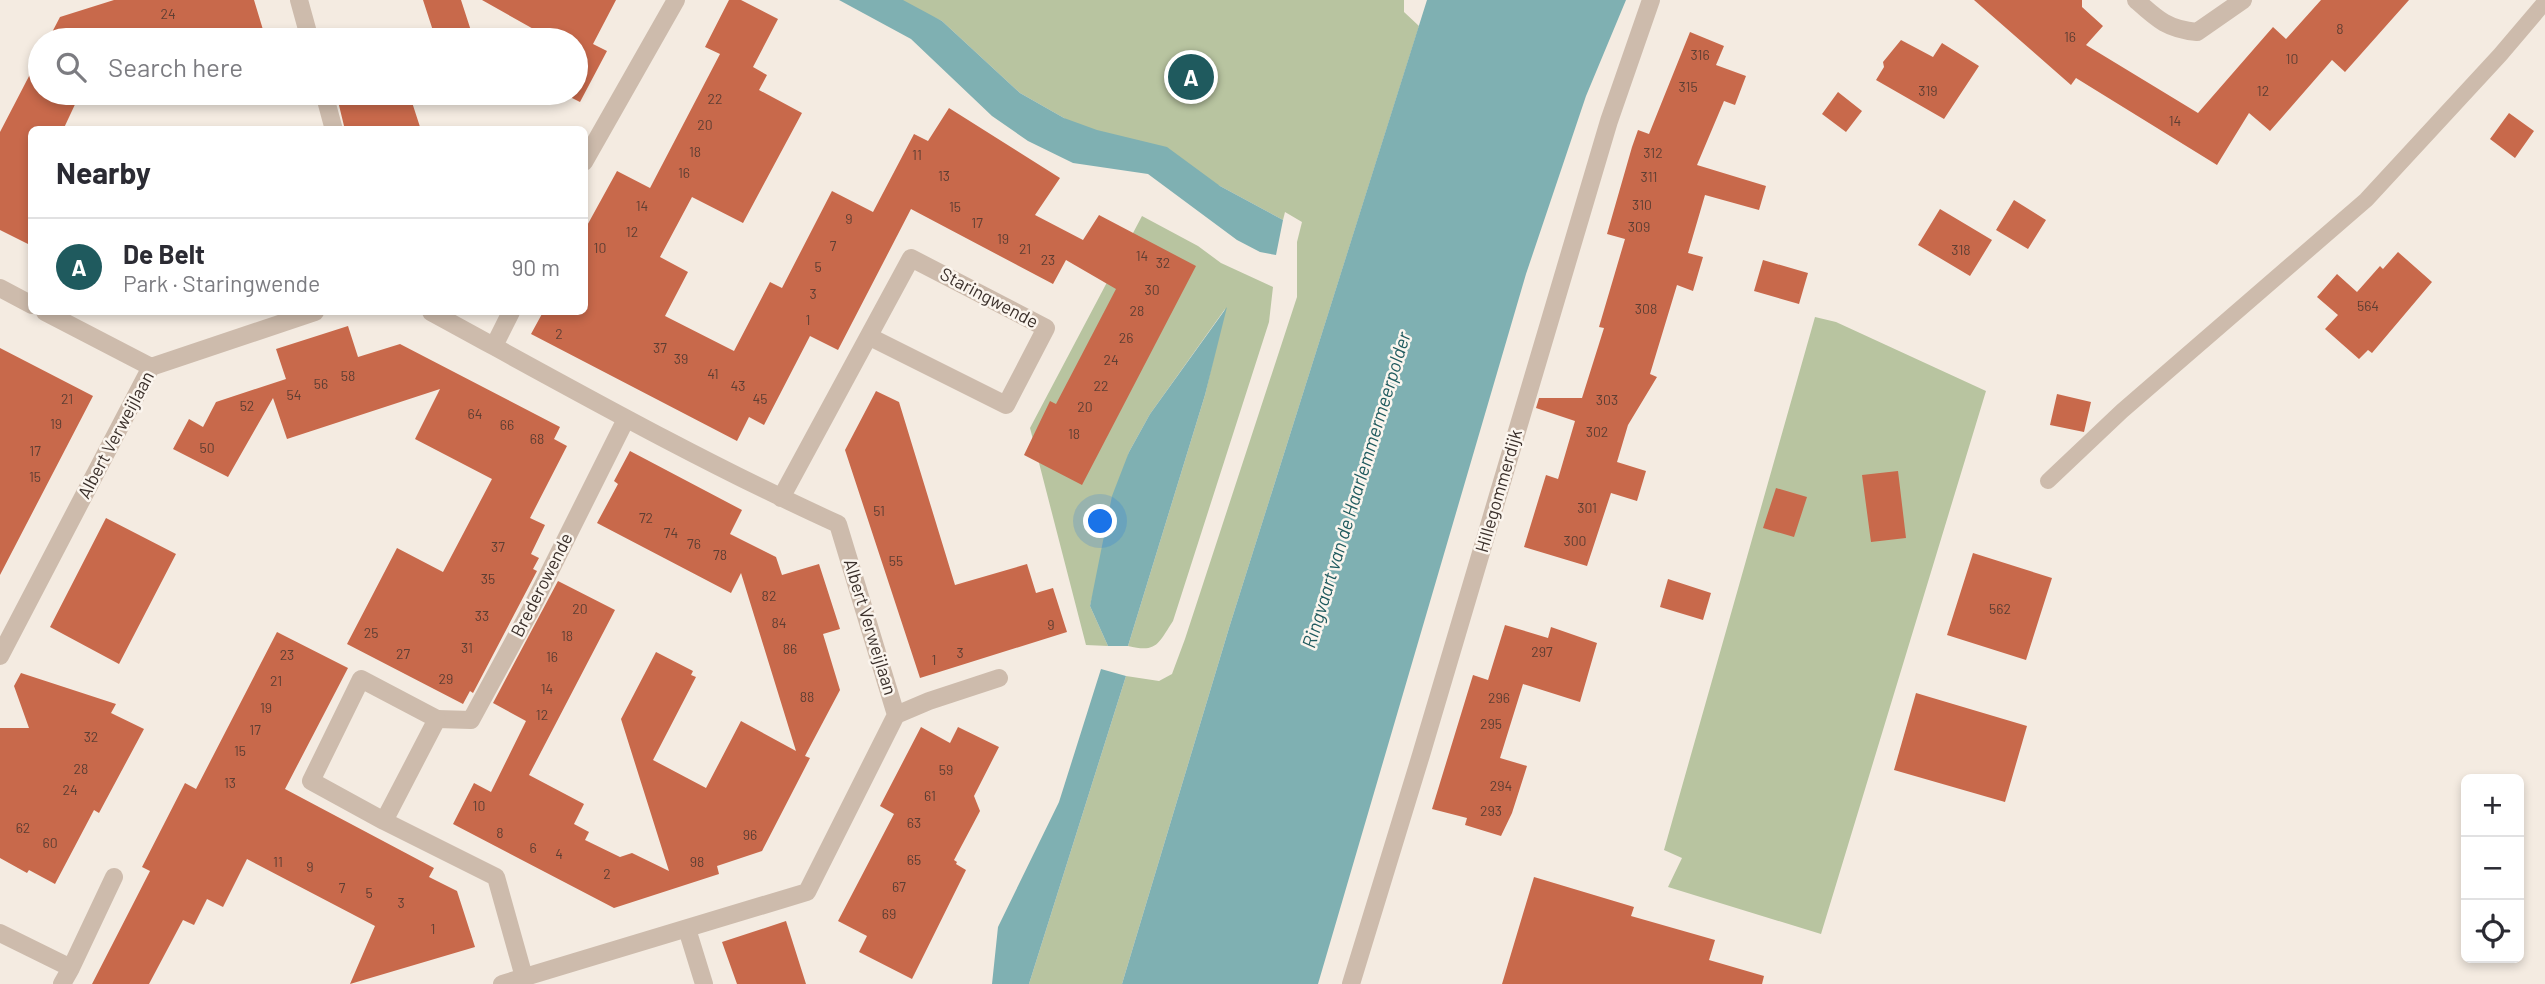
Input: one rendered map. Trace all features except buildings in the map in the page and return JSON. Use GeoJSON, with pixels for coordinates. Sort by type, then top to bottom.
{"type":"FeatureCollection","features":[{"type":"Feature","properties":{"kind":"street"},"geometry":{"type":"LineString","coordinates":[[299,0],[307,28]]}},
{"type":"Feature","properties":{"kind":"street"},"geometry":{"type":"LineString","coordinates":[[588,155],[676,0]]}},
{"type":"Feature","properties":{"kind":"street","name":"Hillegommerdijk"},"geometry":{"type":"LineString","coordinates":[[1350,984],[1421,755],[1605,134],[1651,0]]}},
{"type":"Feature","properties":{"kind":"street"},"geometry":{"type":"LineString","coordinates":[[2136,0],[2159,21],[2176,30],[2197,32],[2243,0]]}},
{"type":"Feature","properties":{"kind":"street"},"geometry":{"type":"LineString","coordinates":[[327,105],[333,126]]}},
{"type":"Feature","properties":{"kind":"street","name":"Staringwende"},"geometry":{"type":"LineString","coordinates":[[781,498],[911,258],[1046,328],[1006,405],[870,337]]}},
{"type":"Feature","properties":{"kind":"street"},"geometry":{"type":"LineString","coordinates":[[0,288],[28,303]]}},
{"type":"Feature","properties":{"kind":"street"},"geometry":{"type":"LineString","coordinates":[[51,315],[151,367]]}},
{"type":"Feature","properties":{"kind":"street","name":"Albert Verweijlaan"},"geometry":{"type":"LineString","coordinates":[[0,656],[151,367],[306,315]]}},
{"type":"Feature","properties":{"kind":"street","name":"Albert Verweijlaan"},"geometry":{"type":"LineString","coordinates":[[437,315],[626,419],[838,524],[896,715],[807,892],[502,984]]}},
{"type":"Feature","properties":{"kind":"street"},"geometry":{"type":"LineString","coordinates":[[494,346],[510,315]]}},
{"type":"Feature","properties":{"kind":"street","name":"Brederowende"},"geometry":{"type":"LineString","coordinates":[[524,977],[496,877],[311,781],[361,680],[437,719],[471,720],[529,613],[626,419]]}},
{"type":"Feature","properties":{"kind":"street"},"geometry":{"type":"LineString","coordinates":[[896,715],[999,678]]}},
{"type":"Feature","properties":{"kind":"street"},"geometry":{"type":"LineString","coordinates":[[384,821],[437,719]]}},
{"type":"Feature","properties":{"kind":"street"},"geometry":{"type":"LineString","coordinates":[[0,933],[67,976],[114,877]]}},
{"type":"Feature","properties":{"kind":"street"},"geometry":{"type":"LineString","coordinates":[[687,929],[704,984]]}},
{"type":"Feature","properties":{"kind":"lane"},"geometry":{"type":"LineString","coordinates":[[2048,481],[2122,411],[2366,200],[2500,55],[2545,2]]}},
{"type":"Feature","properties":{"kind":"green space"},"geometry":{"type":"Polygon","coordinates":[[[897,0],[1404,0],[1404,12],[1419,26],[1229,628],[1122,984],[1029,984],[1126,676],[1159,681],[1172,674],[1185,639],[1297,297],[1297,242],[1302,222],[1285,212],[1283,220],[1220,186],[1085,136],[1064,118],[1020,93],[942,21],[897,0]]]}},
{"type":"Feature","properties":{"kind":"green space"},"geometry":{"type":"Polygon","coordinates":[[[1142,216],[1198,246],[1221,263],[1273,287],[1269,322],[1173,621],[1156,645],[1145,648],[1128,646],[1205,395],[1225,309],[1150,414],[1129,452],[1090,606],[1108,646],[1086,645],[1030,428],[1142,216]]]}},
{"type":"Feature","properties":{"kind":"green space"},"geometry":{"type":"Polygon","coordinates":[[[1815,317],[1836,322],[1986,391],[1821,934],[1668,887],[1682,858],[1664,850],[1815,317]]]}},
{"type":"Feature","properties":{"kind":"water"},"geometry":{"type":"Polygon","coordinates":[[[839,0],[903,0],[942,21],[1020,93],[1064,118],[1097,130],[1167,147],[1220,186],[1283,220],[1276,255],[1260,252],[1237,240],[1148,174],[1073,163],[1028,141],[992,116],[911,39],[839,0]]]}},
{"type":"Feature","properties":{"kind":"water","name":"Ringvaart van de Haarlemmermeerpolder"},"geometry":{"type":"Polygon","coordinates":[[[1427,0],[1626,0],[1586,96],[1526,274],[1318,984],[1122,984],[1229,628],[1427,0]]]}},
{"type":"Feature","properties":{"kind":"water"},"geometry":{"type":"Polygon","coordinates":[[[1227,307],[1205,395],[1128,646],[1108,646],[1090,606],[1112,496],[1129,452],[1150,414],[1227,307]]]}},
{"type":"Feature","properties":{"kind":"water"},"geometry":{"type":"Polygon","coordinates":[[[1101,669],[1126,676],[1029,984],[992,984],[998,927],[1059,802],[1101,669]]]}},
{"type":"Feature","properties":{"kind":"place","name":"De Belt"},"geometry":{"type":"Point","coordinates":[1191,77]}}]}
